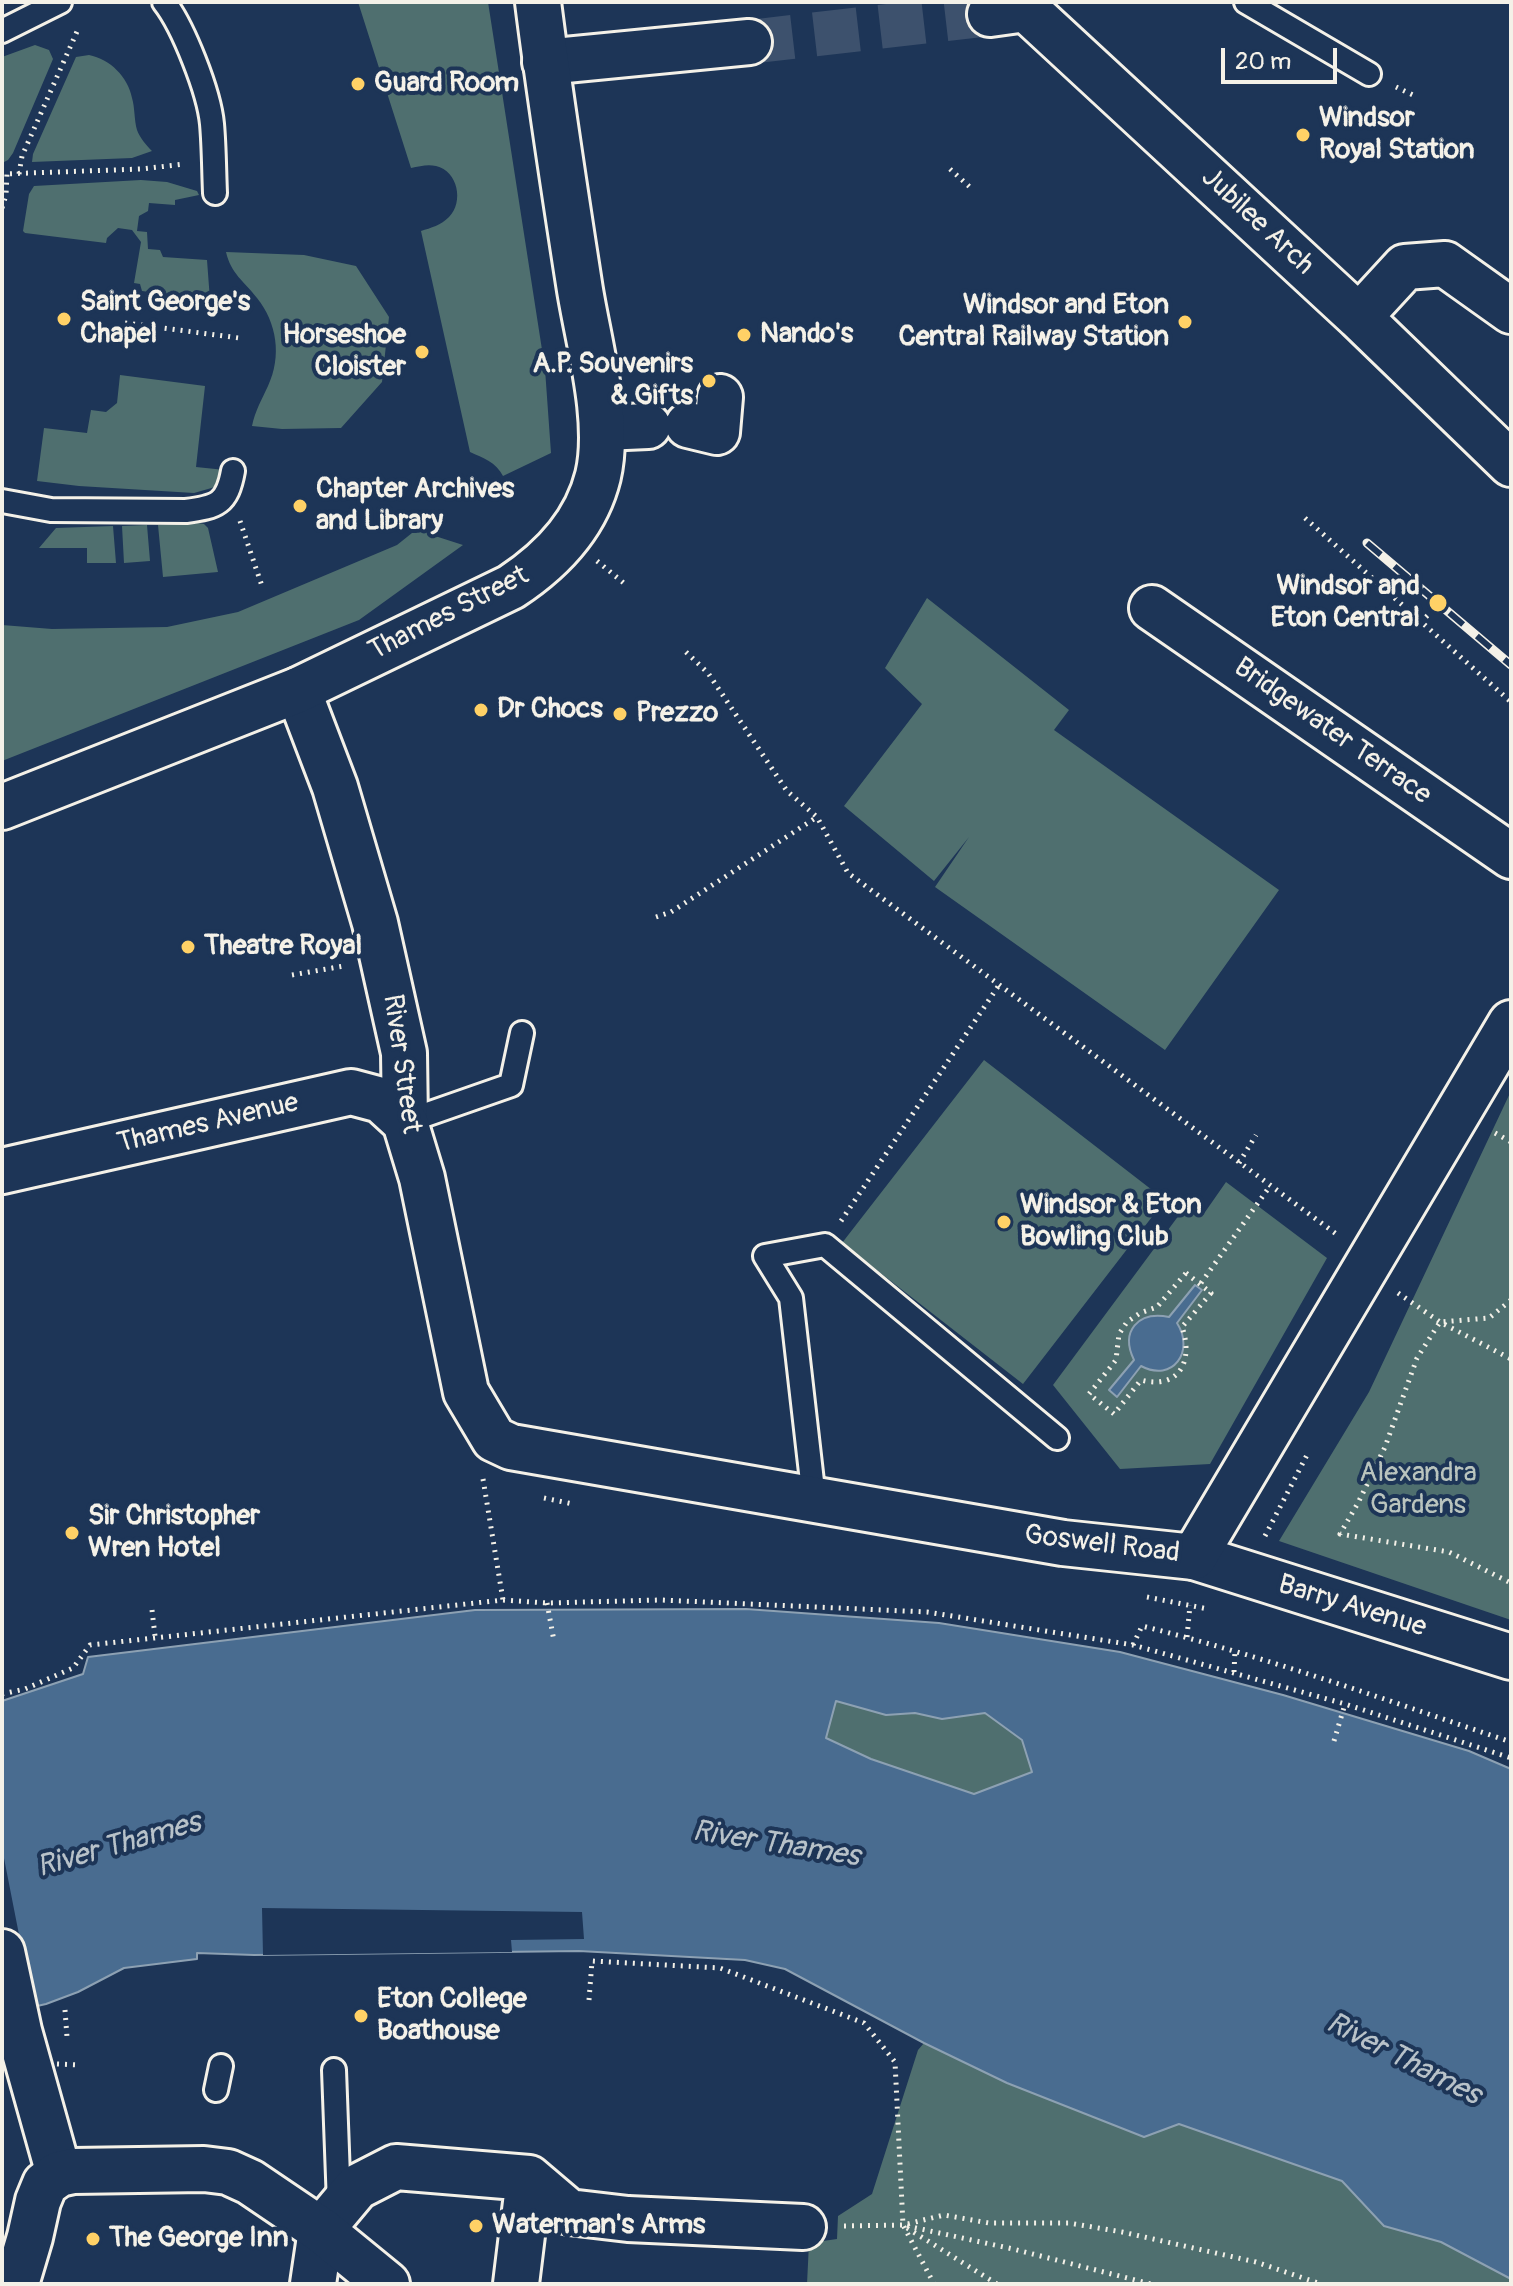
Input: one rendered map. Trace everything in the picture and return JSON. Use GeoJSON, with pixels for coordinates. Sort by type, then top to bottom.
{"type":"FeatureCollection","features":[{"type":"Feature","properties":{"kind":"street","name":"Thames Street"},"geometry":{"type":"LineString","coordinates":[[2,807],[298,690],[511,587],[539,568],[568,538],[584,512],[598,476],[603,428],[538,2]]}},
{"type":"Feature","properties":{"kind":"street","name":"Jubilee Arch"},"geometry":{"type":"LineString","coordinates":[[990,14],[1026,9],[1359,317],[1511,464]]}},
{"type":"Feature","properties":{"kind":"street"},"geometry":{"type":"LineString","coordinates":[[545,62],[749,42]]}},
{"type":"Feature","properties":{"kind":"street"},"geometry":{"type":"LineString","coordinates":[[1359,317],[1405,267],[1445,264],[1493,283]]}},
{"type":"Feature","properties":{"kind":"street"},"geometry":{"type":"LineString","coordinates":[[603,428],[685,416]]}},
{"type":"Feature","properties":{"kind":"street","name":"Bridgewater Terrace"},"geometry":{"type":"LineString","coordinates":[[1152,608],[1511,856]]}},
{"type":"Feature","properties":{"kind":"street","name":"River Street"},"geometry":{"type":"LineString","coordinates":[[298,690],[335,787],[375,923],[404,1053],[405,1122],[422,1178],[466,1392],[488,1459]]}},
{"type":"Feature","properties":{"kind":"street","name":"Goswell Road"},"geometry":{"type":"LineString","coordinates":[[488,1459],[511,1447],[1063,1543],[1194,1557],[1511,1023]]}},
{"type":"Feature","properties":{"kind":"street","name":"Thames Avenue"},"geometry":{"type":"LineString","coordinates":[[2,1171],[351,1092],[381,1100],[405,1122]]}},
{"type":"Feature","properties":{"kind":"street","name":"Barry Avenue"},"geometry":{"type":"LineString","coordinates":[[1194,1557],[1511,1657]]}},
{"type":"Feature","properties":{"kind":"street"},"geometry":{"type":"LineString","coordinates":[[2,1952],[19,2031],[59,2174]]}},
{"type":"Feature","properties":{"kind":"street"},"geometry":{"type":"LineString","coordinates":[[16,2284],[38,2201],[45,2184],[59,2174],[206,2158],[228,2172],[330,2219],[387,2284]]}},
{"type":"Feature","properties":{"kind":"street"},"geometry":{"type":"LineString","coordinates":[[313,2284],[330,2219],[357,2187],[396,2167],[529,2178],[569,2212],[628,2219],[803,2227]]}},
{"type":"Feature","properties":{"kind":"street"},"geometry":{"type":"LineString","coordinates":[[516,2284],[529,2178]]}},
{"type":"Feature","properties":{"kind":"lane"},"geometry":{"type":"LineString","coordinates":[[2,31],[60,2]]}},
{"type":"Feature","properties":{"kind":"lane"},"geometry":{"type":"LineString","coordinates":[[164,2],[195,63],[211,120],[215,193]]}},
{"type":"Feature","properties":{"kind":"lane"},"geometry":{"type":"LineString","coordinates":[[1246,2],[1369,74]]}},
{"type":"Feature","properties":{"kind":"lane"},"geometry":{"type":"LineString","coordinates":[[2,501],[51,510],[204,509],[216,506],[225,497],[233,471]]}},
{"type":"Feature","properties":{"kind":"lane"},"geometry":{"type":"LineString","coordinates":[[2,486],[25,504]]}},
{"type":"Feature","properties":{"kind":"lane"},"geometry":{"type":"LineString","coordinates":[[405,1122],[511,1085],[522,1033]]}},
{"type":"Feature","properties":{"kind":"lane"},"geometry":{"type":"LineString","coordinates":[[814,1499],[791,1298],[765,1256],[825,1245],[1057,1438]]}},
{"type":"Feature","properties":{"kind":"lane"},"geometry":{"type":"LineString","coordinates":[[216,2090],[221,2066]]}},
{"type":"Feature","properties":{"kind":"lane"},"geometry":{"type":"LineString","coordinates":[[330,2219],[334,2070]]}},
{"type":"Feature","properties":{"kind":"path"},"geometry":{"type":"LineString","coordinates":[[19,174],[22,156],[82,20]]}},
{"type":"Feature","properties":{"kind":"path"},"geometry":{"type":"LineString","coordinates":[[2,208],[6,195],[4,174],[141,169],[213,159]]}},
{"type":"Feature","properties":{"kind":"path"},"geometry":{"type":"LineString","coordinates":[[950,169],[972,189]]}},
{"type":"Feature","properties":{"kind":"path"},"geometry":{"type":"LineString","coordinates":[[125,323],[239,338]]}},
{"type":"Feature","properties":{"kind":"path"},"geometry":{"type":"LineString","coordinates":[[1305,518],[1511,702]]}},
{"type":"Feature","properties":{"kind":"path"},"geometry":{"type":"LineString","coordinates":[[245,538],[263,589]]}},
{"type":"Feature","properties":{"kind":"path"},"geometry":{"type":"LineString","coordinates":[[686,652],[708,673],[787,791],[817,817],[848,873],[1345,1241]]}},
{"type":"Feature","properties":{"kind":"path"},"geometry":{"type":"LineString","coordinates":[[656,917],[671,912],[817,817]]}},
{"type":"Feature","properties":{"kind":"path"},"geometry":{"type":"LineString","coordinates":[[292,975],[349,966]]}},
{"type":"Feature","properties":{"kind":"path"},"geometry":{"type":"LineString","coordinates":[[825,1245],[999,985]]}},
{"type":"Feature","properties":{"kind":"path"},"geometry":{"type":"LineString","coordinates":[[1239,1163],[1256,1135]]}},
{"type":"Feature","properties":{"kind":"path"},"geometry":{"type":"LineString","coordinates":[[1201,1284],[1270,1186]]}},
{"type":"Feature","properties":{"kind":"path"},"geometry":{"type":"LineString","coordinates":[[1186,1273],[1201,1284],[1211,1293],[1182,1327],[1187,1341],[1182,1370],[1156,1384],[1141,1380],[1114,1414],[1089,1394],[1116,1360],[1119,1334],[1127,1322],[1157,1307],[1186,1273]]}},
{"type":"Feature","properties":{"kind":"path"},"geometry":{"type":"LineString","coordinates":[[1393,1290],[1440,1322],[1511,1359]]}},
{"type":"Feature","properties":{"kind":"path"},"geometry":{"type":"LineString","coordinates":[[1440,1322],[1489,1318],[1511,1300]]}},
{"type":"Feature","properties":{"kind":"path"},"geometry":{"type":"LineString","coordinates":[[1440,1322],[1417,1358],[1385,1447],[1340,1534],[1449,1552],[1511,1583]]}},
{"type":"Feature","properties":{"kind":"path"},"geometry":{"type":"LineString","coordinates":[[488,1459],[503,1600]]}},
{"type":"Feature","properties":{"kind":"path"},"geometry":{"type":"LineString","coordinates":[[2,1694],[25,1689],[73,1668],[90,1645],[503,1600],[547,1603],[661,1600],[927,1612],[1133,1645],[1345,1704],[1511,1758]]}},
{"type":"Feature","properties":{"kind":"path"},"geometry":{"type":"LineString","coordinates":[[547,1603],[554,1641]]}},
{"type":"Feature","properties":{"kind":"path"},"geometry":{"type":"LineString","coordinates":[[1187,1637],[1190,1605]]}},
{"type":"Feature","properties":{"kind":"path"},"geometry":{"type":"LineString","coordinates":[[152,1610],[155,1636]]}},
{"type":"Feature","properties":{"kind":"path"},"geometry":{"type":"LineString","coordinates":[[1133,1645],[1142,1626],[1187,1637],[1235,1650],[1511,1742]]}},
{"type":"Feature","properties":{"kind":"path"},"geometry":{"type":"LineString","coordinates":[[1234,1672],[1235,1650]]}},
{"type":"Feature","properties":{"kind":"path"},"geometry":{"type":"LineString","coordinates":[[1334,1741],[1345,1704]]}},
{"type":"Feature","properties":{"kind":"path"},"geometry":{"type":"LineString","coordinates":[[589,2000],[592,1961],[688,1965],[720,1968],[864,2023],[895,2062],[903,2225],[934,2284]]}},
{"type":"Feature","properties":{"kind":"path"},"geometry":{"type":"LineString","coordinates":[[65,2010],[67,2044]]}},
{"type":"Feature","properties":{"kind":"path"},"geometry":{"type":"LineString","coordinates":[[57,2064],[79,2065]]}},
{"type":"Feature","properties":{"kind":"path"},"geometry":{"type":"LineString","coordinates":[[803,2227],[903,2225],[944,2215],[989,2223],[1069,2223],[1256,2262],[1321,2284]]}},
{"type":"Feature","properties":{"kind":"path"},"geometry":{"type":"LineString","coordinates":[[903,2225],[997,2284]]}},
{"type":"Feature","properties":{"kind":"path"},"geometry":{"type":"LineString","coordinates":[[903,2225],[1151,2284]]}},
{"type":"Feature","properties":{"kind":"green space"},"geometry":{"type":"Polygon","coordinates":[[[358,2],[488,2],[545,369],[551,453],[503,476],[493,464],[470,452],[421,231],[439,224],[454,211],[457,196],[454,180],[436,166],[411,168],[358,2]]]}},
{"type":"Feature","properties":{"kind":"green space"},"geometry":{"type":"Polygon","coordinates":[[[35,45],[49,50],[53,59],[13,153],[2,163],[2,57],[35,45]]]}},
{"type":"Feature","properties":{"kind":"green space"},"geometry":{"type":"Polygon","coordinates":[[[89,55],[104,60],[122,76],[130,90],[137,130],[152,151],[132,158],[32,162],[76,57],[89,55]]]}},
{"type":"Feature","properties":{"kind":"green space"},"geometry":{"type":"Polygon","coordinates":[[[141,180],[167,182],[197,191],[199,195],[175,200],[175,205],[149,203],[148,211],[139,216],[137,231],[147,232],[148,249],[160,250],[163,257],[207,260],[210,300],[142,291],[140,284],[134,283],[141,242],[132,230],[118,228],[106,243],[23,231],[29,194],[34,186],[141,180]]]}},
{"type":"Feature","properties":{"kind":"green space"},"geometry":{"type":"Polygon","coordinates":[[[226,252],[304,255],[356,266],[389,317],[382,382],[341,428],[252,426],[272,375],[275,340],[264,308],[235,272],[226,252]]]}},
{"type":"Feature","properties":{"kind":"green space"},"geometry":{"type":"Polygon","coordinates":[[[120,375],[205,386],[196,467],[225,470],[215,487],[194,493],[37,481],[44,428],[87,433],[91,410],[106,412],[117,403],[120,375]]]}},
{"type":"Feature","properties":{"kind":"green space"},"geometry":{"type":"Polygon","coordinates":[[[198,523],[208,528],[218,572],[163,577],[158,525],[198,523]]]}},
{"type":"Feature","properties":{"kind":"green space"},"geometry":{"type":"Polygon","coordinates":[[[147,525],[150,561],[124,563],[122,526],[147,525]]]}},
{"type":"Feature","properties":{"kind":"green space"},"geometry":{"type":"Polygon","coordinates":[[[422,525],[435,536],[463,545],[359,620],[2,761],[2,625],[52,629],[167,627],[238,612],[397,545],[422,525]]]}},
{"type":"Feature","properties":{"kind":"green space"},"geometry":{"type":"Polygon","coordinates":[[[113,526],[116,563],[87,563],[87,548],[39,548],[56,528],[113,526]]]}},
{"type":"Feature","properties":{"kind":"green space"},"geometry":{"type":"Polygon","coordinates":[[[927,598],[1069,710],[1054,730],[1279,890],[1165,1050],[935,887],[969,837],[934,881],[844,806],[922,704],[885,668],[927,598]]]}},
{"type":"Feature","properties":{"kind":"green space","name":"Windsor & Eton Bowling Club"},"geometry":{"type":"Polygon","coordinates":[[[984,1060],[1165,1200],[1023,1384],[842,1243],[984,1060]]]}},
{"type":"Feature","properties":{"kind":"green space","name":"Alexandra Gardens"},"geometry":{"type":"Polygon","coordinates":[[[1511,1091],[1511,1620],[1279,1541],[1369,1392],[1511,1091]]]}},
{"type":"Feature","properties":{"kind":"green space"},"geometry":{"type":"Polygon","coordinates":[[[1226,1182],[1327,1258],[1210,1464],[1120,1469],[1053,1385],[1185,1207],[1203,1215],[1226,1182]]]}},
{"type":"Feature","properties":{"kind":"green space"},"geometry":{"type":"Polygon","coordinates":[[[836,1701],[886,1715],[915,1713],[942,1719],[985,1713],[1022,1740],[1032,1772],[974,1794],[871,1759],[826,1738],[836,1701]]]}},
{"type":"Feature","properties":{"kind":"green space"},"geometry":{"type":"Polygon","coordinates":[[[924,2043],[1007,2083],[1144,2137],[1179,2124],[1342,2181],[1384,2226],[1441,2242],[1511,2279],[1511,2284],[807,2284],[809,2243],[837,2239],[838,2216],[872,2194],[918,2050],[924,2043]]]}},
{"type":"Feature","properties":{"kind":"water"},"geometry":{"type":"Polygon","coordinates":[[[1195,1285],[1202,1290],[1177,1323],[1183,1344],[1178,1361],[1163,1370],[1141,1366],[1117,1397],[1109,1390],[1134,1360],[1129,1340],[1135,1325],[1148,1317],[1169,1317],[1195,1285]]]}},
{"type":"Feature","properties":{"kind":"water","name":"River Thames"},"geometry":{"type":"Polygon","coordinates":[[[746,1609],[939,1623],[1120,1652],[1283,1695],[1469,1751],[1511,1769],[1511,2279],[1441,2242],[1384,2226],[1342,2181],[1179,2124],[1144,2137],[1007,2083],[785,1969],[745,1960],[579,1951],[197,1953],[197,1959],[124,1968],[78,1992],[46,2004],[2,2014],[2,1701],[83,1674],[88,1657],[475,1610],[746,1609]],[[836,1701],[826,1738],[871,1759],[974,1794],[1032,1772],[1022,1740],[985,1713],[942,1719],[915,1713],[886,1715],[836,1701]]]}},
{"type":"Feature","properties":{"kind":"pier"},"geometry":{"type":"Polygon","coordinates":[[[2,1848],[34,2011],[2,2018],[2,1848]]]}},
{"type":"Feature","properties":{"kind":"pier"},"geometry":{"type":"Polygon","coordinates":[[[262,1908],[582,1912],[584,1939],[511,1940],[512,1952],[263,1955],[262,1908]]]}},
{"type":"Feature","properties":{"kind":"tunnel"},"geometry":{"type":"LineString","coordinates":[[749,42],[990,14]]}},
{"type":"Feature","properties":{"kind":"railway"},"geometry":{"type":"LineString","coordinates":[[1367,543],[1511,665]]}},
{"type":"Feature","properties":{"kind":"place","name":"Guard Room"},"geometry":{"type":"Point","coordinates":[358,84]}},
{"type":"Feature","properties":{"kind":"place","name":"Windsor Royal Station"},"geometry":{"type":"Point","coordinates":[1303,135]}},
{"type":"Feature","properties":{"kind":"place","name":"Saint George's Chapel"},"geometry":{"type":"Point","coordinates":[64,319]}},
{"type":"Feature","properties":{"kind":"place","name":"Windsor and Eton Central Railway Station"},"geometry":{"type":"Point","coordinates":[1185,322]}},
{"type":"Feature","properties":{"kind":"place","name":"Nando's"},"geometry":{"type":"Point","coordinates":[744,335]}},
{"type":"Feature","properties":{"kind":"place","name":"Horseshoe Cloister"},"geometry":{"type":"Point","coordinates":[422,352]}},
{"type":"Feature","properties":{"kind":"place","name":"A.P. Souvenirs & Gifts"},"geometry":{"type":"Point","coordinates":[709,381]}},
{"type":"Feature","properties":{"kind":"place","name":"Chapter Archives and Library"},"geometry":{"type":"Point","coordinates":[300,506]}},
{"type":"Feature","properties":{"kind":"place","name":"Windsor and Eton Central"},"geometry":{"type":"Point","coordinates":[1438,603]}},
{"type":"Feature","properties":{"kind":"place","name":"Dr Chocs"},"geometry":{"type":"Point","coordinates":[481,710]}},
{"type":"Feature","properties":{"kind":"place","name":"Prezzo"},"geometry":{"type":"Point","coordinates":[620,714]}},
{"type":"Feature","properties":{"kind":"place","name":"Theatre Royal"},"geometry":{"type":"Point","coordinates":[188,947]}},
{"type":"Feature","properties":{"kind":"place","name":"Windsor & Eton Bowling Club"},"geometry":{"type":"Point","coordinates":[1004,1222]}},
{"type":"Feature","properties":{"kind":"place","name":"Sir Christopher Wren Hotel"},"geometry":{"type":"Point","coordinates":[72,1533]}},
{"type":"Feature","properties":{"kind":"place","name":"Eton College Boathouse"},"geometry":{"type":"Point","coordinates":[361,2016]}},
{"type":"Feature","properties":{"kind":"place","name":"Waterman's Arms"},"geometry":{"type":"Point","coordinates":[476,2226]}},
{"type":"Feature","properties":{"kind":"place","name":"The George Inn"},"geometry":{"type":"Point","coordinates":[93,2239]}}]}
